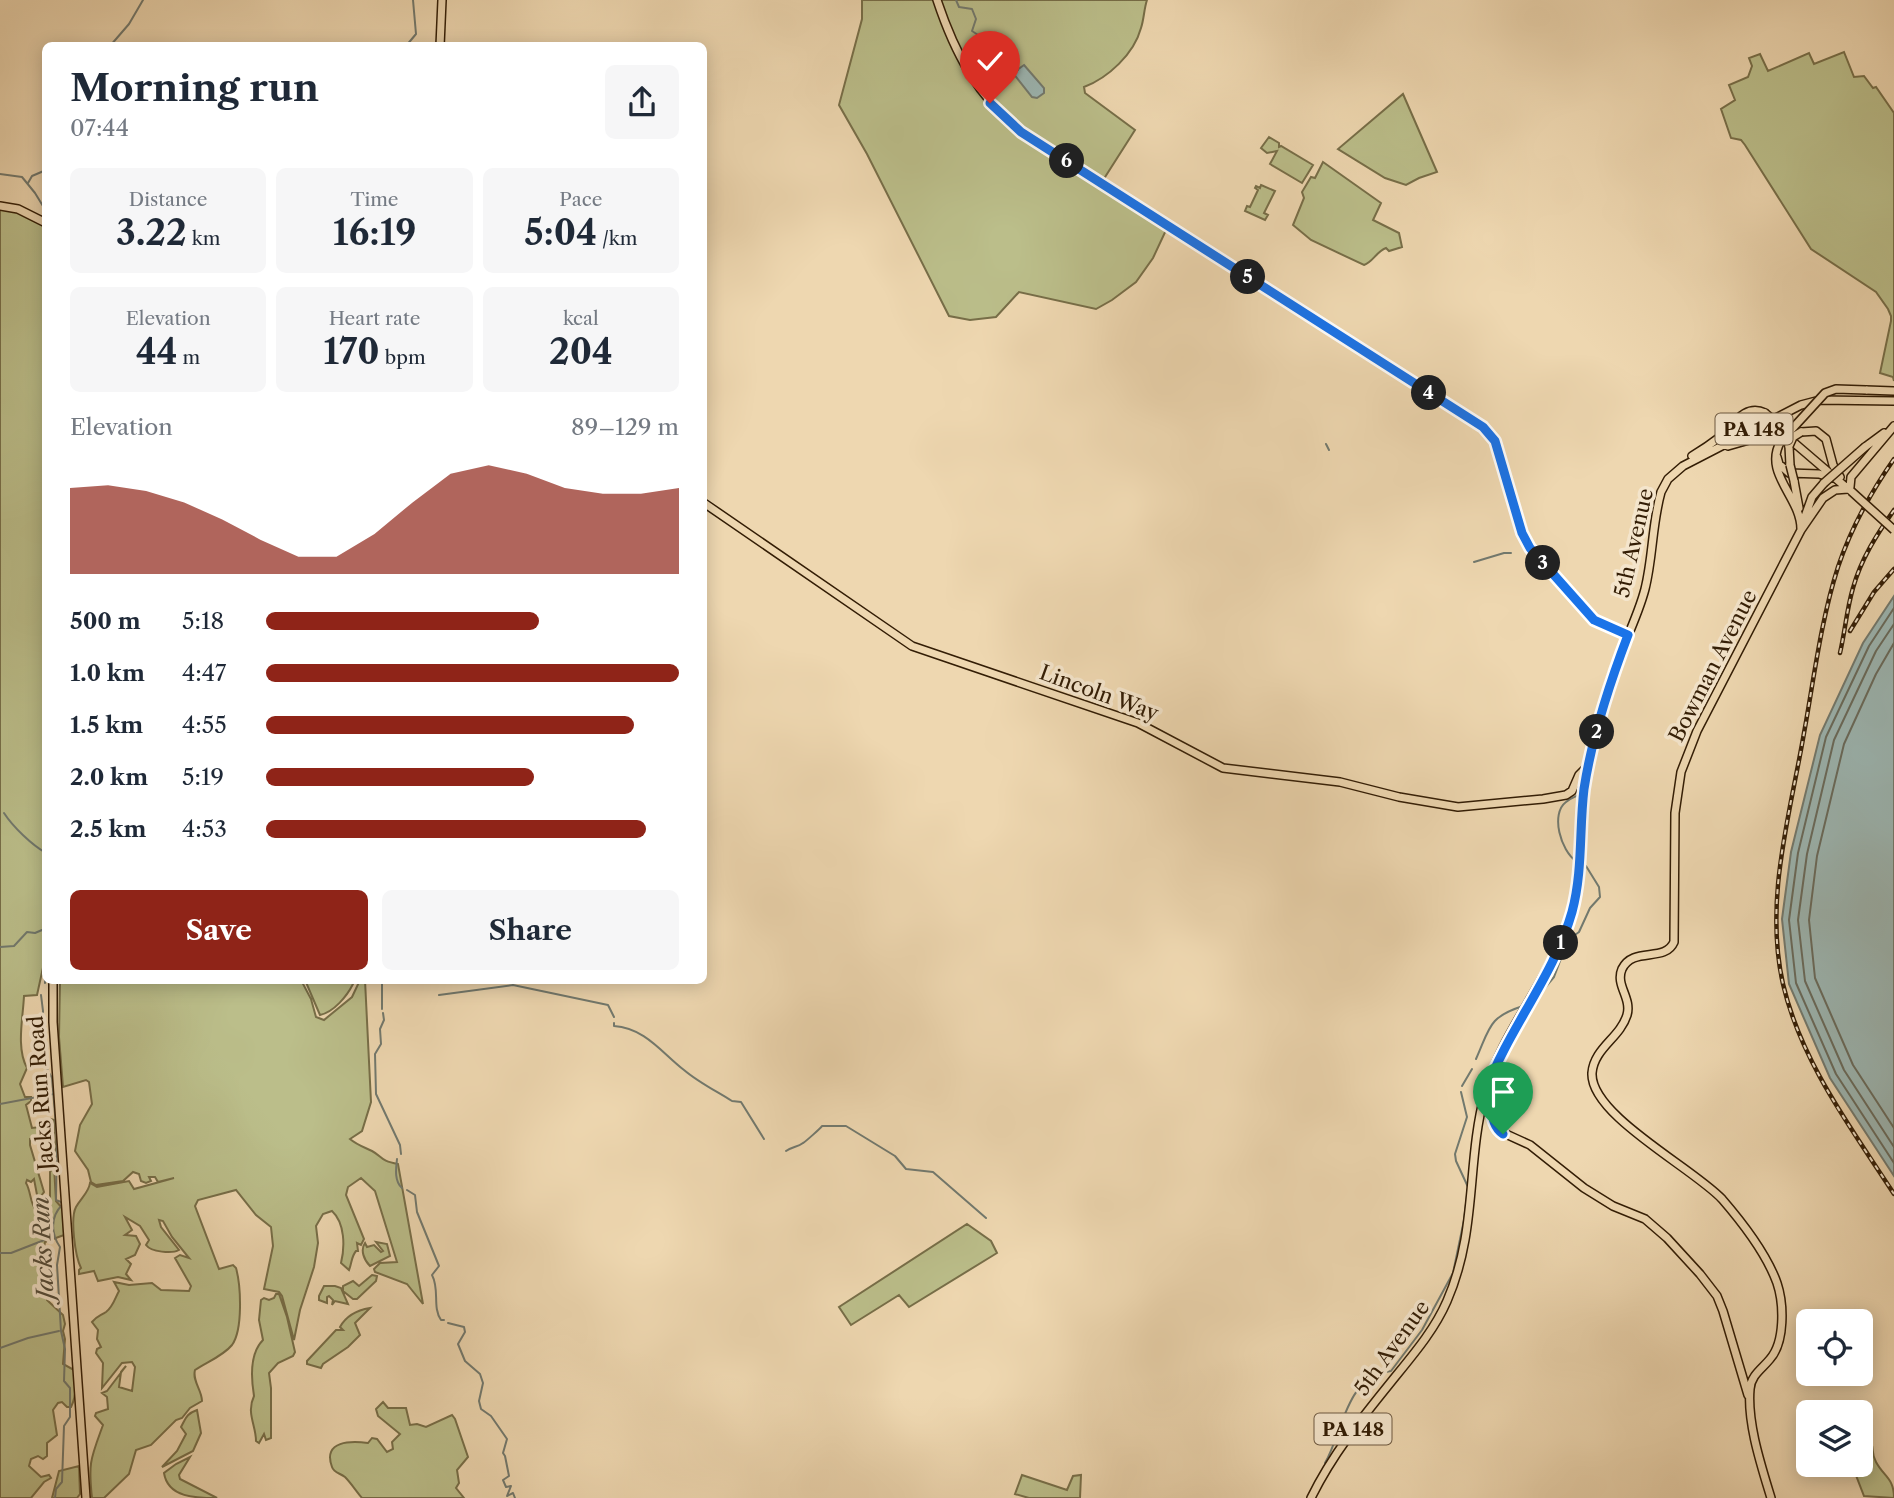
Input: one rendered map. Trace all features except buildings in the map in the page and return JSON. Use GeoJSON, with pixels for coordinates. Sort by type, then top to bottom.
{"type":"FeatureCollection","features":[{"type":"Feature","properties":{"kind":"main road"},"geometry":{"type":"LineString","coordinates":[[440,42],[442,0]]}},
{"type":"Feature","properties":{"kind":"main road"},"geometry":{"type":"LineString","coordinates":[[937,0],[969,75],[990,103],[1015,127],[1477,423],[1493,438],[1526,542],[1588,614],[1600,624],[1628,635]]}},
{"type":"Feature","properties":{"kind":"main road"},"geometry":{"type":"LineString","coordinates":[[0,206],[18,209],[42,221]]}},
{"type":"Feature","properties":{"kind":"main road"},"geometry":{"type":"LineString","coordinates":[[1800,514],[1775,465],[1781,441],[1825,393],[1836,388],[1894,391]]}},
{"type":"Feature","properties":{"kind":"main road","name":"5th Avenue"},"geometry":{"type":"LineString","coordinates":[[1311,1498],[1345,1440],[1420,1346],[1446,1305],[1463,1259],[1486,1090],[1500,1056],[1555,957],[1571,915],[1579,877],[1584,793],[1589,765],[1610,680],[1645,590],[1661,492],[1668,479],[1683,466],[1811,402],[1894,401]]}},
{"type":"Feature","properties":{"kind":"main road"},"geometry":{"type":"LineString","coordinates":[[1668,479],[1681,464],[1713,442],[1743,413],[1755,410],[1765,413],[1782,427],[1894,528]]}},
{"type":"Feature","properties":{"kind":"main road"},"geometry":{"type":"LineString","coordinates":[[1801,530],[1807,506],[1824,483],[1894,425]]}},
{"type":"Feature","properties":{"kind":"main road"},"geometry":{"type":"LineString","coordinates":[[1850,489],[1851,477],[1894,425]]}},
{"type":"Feature","properties":{"kind":"main road"},"geometry":{"type":"LineString","coordinates":[[1801,530],[1790,465],[1789,446],[1793,437],[1811,430],[1824,436],[1840,479]]}},
{"type":"Feature","properties":{"kind":"main road"},"geometry":{"type":"LineString","coordinates":[[1707,453],[1762,436],[1782,434],[1840,479]]}},
{"type":"Feature","properties":{"kind":"main road"},"geometry":{"type":"LineString","coordinates":[[1777,450],[1779,464],[1789,473],[1840,479]]}},
{"type":"Feature","properties":{"kind":"main road"},"geometry":{"type":"LineString","coordinates":[[1801,530],[1823,498],[1835,490],[1850,489]]}},
{"type":"Feature","properties":{"kind":"main road","name":"Lincoln Way"},"geometry":{"type":"LineString","coordinates":[[707,505],[912,646],[1138,723],[1223,768],[1340,782],[1399,797],[1458,807],[1566,795],[1572,791],[1583,769],[1589,765]]}},
{"type":"Feature","properties":{"kind":"main road","name":"Bowman Avenue"},"geometry":{"type":"LineString","coordinates":[[1752,1378],[1770,1359],[1780,1339],[1781,1309],[1778,1285],[1766,1260],[1722,1199],[1629,1126],[1597,1094],[1592,1081],[1594,1060],[1624,1022],[1628,1004],[1620,976],[1623,967],[1631,959],[1666,952],[1674,945],[1675,813],[1681,772],[1697,731],[1801,530]]}},
{"type":"Feature","properties":{"kind":"main road"},"geometry":{"type":"LineString","coordinates":[[1611,629],[1623,627],[1635,614]]}},
{"type":"Feature","properties":{"kind":"main road","name":"Jacks Run Road"},"geometry":{"type":"LineString","coordinates":[[53,984],[53,1022],[86,1498]]}},
{"type":"Feature","properties":{"kind":"main road"},"geometry":{"type":"LineString","coordinates":[[1486,1090],[1497,1130],[1530,1145],[1584,1188],[1658,1228],[1700,1274],[1717,1296],[1723,1311],[1751,1406]]}},
{"type":"Feature","properties":{"kind":"main road"},"geometry":{"type":"LineString","coordinates":[[1742,1377],[1752,1378],[1750,1389],[1755,1438],[1771,1498]]}},
{"type":"Feature","properties":{"kind":"green space"},"geometry":{"type":"Polygon","coordinates":[[[862,0],[1147,0],[1142,25],[1133,47],[1111,71],[1084,87],[1085,93],[1135,130],[1100,185],[1167,228],[1153,258],[1136,282],[1096,309],[1019,292],[996,317],[970,320],[949,316],[867,154],[839,105],[862,19],[862,0]]]}},
{"type":"Feature","properties":{"kind":"green space"},"geometry":{"type":"Polygon","coordinates":[[[1844,52],[1854,77],[1864,76],[1873,88],[1876,87],[1894,113],[1894,381],[1893,377],[1880,373],[1891,321],[1888,309],[1876,292],[1811,249],[1745,145],[1741,140],[1731,138],[1721,109],[1735,100],[1729,85],[1748,77],[1752,66],[1749,58],[1760,54],[1768,71],[1809,53],[1814,64],[1844,52]]]}},
{"type":"Feature","properties":{"kind":"green space"},"geometry":{"type":"Polygon","coordinates":[[[1403,94],[1437,172],[1406,185],[1385,178],[1338,149],[1403,94]]]}},
{"type":"Feature","properties":{"kind":"green space"},"geometry":{"type":"Polygon","coordinates":[[[1269,137],[1279,143],[1279,147],[1313,165],[1302,183],[1270,164],[1277,151],[1267,153],[1261,148],[1269,137]]]}},
{"type":"Feature","properties":{"kind":"green space"},"geometry":{"type":"Polygon","coordinates":[[[1323,162],[1381,203],[1373,220],[1399,233],[1402,247],[1389,251],[1386,248],[1364,265],[1311,240],[1293,225],[1304,198],[1302,192],[1311,177],[1315,178],[1323,162]]]}},
{"type":"Feature","properties":{"kind":"green space"},"geometry":{"type":"Polygon","coordinates":[[[1261,185],[1275,191],[1264,213],[1268,215],[1265,220],[1245,211],[1247,206],[1250,207],[1258,190],[1256,186],[1260,188],[1261,185]]]}},
{"type":"Feature","properties":{"kind":"green space"},"geometry":{"type":"Polygon","coordinates":[[[0,209],[16,211],[42,224],[42,972],[37,995],[24,996],[21,1042],[27,1068],[20,1084],[25,1097],[31,1097],[31,1101],[26,1105],[32,1128],[49,1126],[51,1119],[54,1120],[56,1161],[51,1159],[46,1136],[39,1135],[30,1139],[44,1192],[38,1200],[34,1179],[31,1182],[27,1180],[26,1183],[36,1210],[45,1209],[50,1205],[50,1172],[54,1166],[56,1201],[63,1209],[64,1235],[45,1242],[43,1253],[50,1267],[51,1277],[46,1291],[47,1300],[63,1315],[63,1364],[74,1370],[76,1384],[71,1407],[62,1402],[53,1410],[57,1435],[47,1443],[47,1456],[43,1459],[38,1456],[31,1459],[29,1466],[41,1477],[49,1475],[51,1478],[44,1482],[31,1498],[0,1498],[0,209]]]}},
{"type":"Feature","properties":{"kind":"green space"},"geometry":{"type":"Polygon","coordinates":[[[60,984],[303,984],[316,1017],[324,1020],[352,997],[358,984],[365,984],[371,1102],[362,1131],[350,1139],[385,1160],[398,1164],[423,1304],[407,1284],[375,1272],[374,1269],[380,1263],[397,1262],[375,1191],[361,1178],[348,1187],[346,1195],[364,1239],[361,1245],[357,1243],[358,1251],[353,1256],[349,1270],[341,1263],[343,1243],[339,1222],[332,1211],[323,1214],[316,1226],[318,1243],[314,1267],[300,1310],[294,1340],[282,1296],[279,1292],[264,1289],[273,1246],[271,1227],[256,1215],[236,1190],[198,1200],[195,1206],[219,1269],[233,1265],[236,1268],[240,1308],[236,1338],[224,1352],[195,1370],[202,1401],[176,1420],[151,1445],[136,1450],[129,1474],[104,1498],[92,1498],[92,1460],[103,1425],[95,1416],[96,1413],[108,1409],[107,1397],[102,1393],[107,1391],[121,1373],[119,1387],[132,1391],[135,1367],[132,1362],[122,1363],[102,1388],[103,1363],[96,1353],[101,1347],[97,1339],[98,1330],[92,1322],[112,1305],[119,1291],[114,1282],[129,1285],[152,1283],[161,1290],[189,1291],[191,1286],[175,1258],[180,1255],[189,1258],[163,1221],[159,1220],[161,1227],[179,1250],[162,1252],[152,1249],[146,1245],[149,1240],[140,1226],[125,1217],[132,1230],[125,1235],[136,1236],[140,1244],[135,1255],[126,1259],[131,1264],[126,1274],[131,1280],[118,1277],[98,1281],[94,1271],[79,1274],[81,1268],[73,1219],[76,1207],[90,1183],[97,1187],[129,1181],[134,1189],[174,1178],[158,1182],[155,1177],[149,1177],[151,1181],[146,1183],[141,1181],[139,1174],[133,1172],[123,1181],[96,1185],[91,1182],[88,1170],[75,1151],[80,1125],[92,1104],[89,1082],[86,1080],[63,1087],[59,1037],[60,984]]]}},
{"type":"Feature","properties":{"kind":"green space"},"geometry":{"type":"Polygon","coordinates":[[[307,984],[353,984],[340,1003],[320,1015],[307,984]]]}},
{"type":"Feature","properties":{"kind":"green space"},"geometry":{"type":"Polygon","coordinates":[[[967,1224],[991,1241],[997,1253],[909,1307],[899,1295],[851,1325],[839,1307],[967,1224]]]}},
{"type":"Feature","properties":{"kind":"green space"},"geometry":{"type":"Polygon","coordinates":[[[376,1242],[387,1244],[390,1256],[370,1266],[363,1255],[363,1249],[365,1243],[367,1247],[374,1245],[383,1251],[376,1242]]]}},
{"type":"Feature","properties":{"kind":"green space"},"geometry":{"type":"Polygon","coordinates":[[[372,1275],[377,1276],[376,1281],[357,1299],[343,1291],[343,1286],[353,1281],[359,1286],[372,1275]]]}},
{"type":"Feature","properties":{"kind":"green space"},"geometry":{"type":"Polygon","coordinates":[[[324,1286],[341,1288],[348,1304],[335,1301],[332,1305],[333,1300],[329,1296],[327,1303],[319,1300],[324,1286]]]}},
{"type":"Feature","properties":{"kind":"green space"},"geometry":{"type":"Polygon","coordinates":[[[279,1294],[287,1317],[295,1352],[293,1356],[278,1363],[269,1373],[271,1438],[266,1440],[264,1434],[259,1443],[256,1441],[251,1413],[254,1396],[252,1366],[255,1352],[263,1340],[259,1320],[261,1300],[274,1298],[279,1294]]]}},
{"type":"Feature","properties":{"kind":"green space"},"geometry":{"type":"Polygon","coordinates":[[[370,1308],[355,1323],[360,1335],[348,1347],[321,1368],[307,1364],[336,1330],[343,1330],[340,1327],[349,1317],[370,1308]]]}},
{"type":"Feature","properties":{"kind":"green space"},"geometry":{"type":"Polygon","coordinates":[[[383,1402],[388,1408],[406,1408],[410,1425],[426,1427],[452,1415],[468,1457],[457,1470],[459,1483],[456,1488],[464,1498],[362,1498],[345,1477],[334,1471],[331,1452],[340,1444],[368,1443],[372,1438],[377,1439],[387,1452],[393,1449],[392,1442],[400,1434],[378,1416],[376,1409],[383,1402]]]}},
{"type":"Feature","properties":{"kind":"green space"},"geometry":{"type":"Polygon","coordinates":[[[197,1410],[201,1433],[193,1451],[162,1467],[177,1451],[186,1434],[181,1427],[185,1419],[197,1410]]]}},
{"type":"Feature","properties":{"kind":"green space"},"geometry":{"type":"Polygon","coordinates":[[[1873,1451],[1876,1462],[1892,1486],[1894,1498],[1864,1496],[1857,1477],[1873,1477],[1873,1451]]]}},
{"type":"Feature","properties":{"kind":"green space"},"geometry":{"type":"Polygon","coordinates":[[[190,1457],[179,1475],[180,1479],[217,1498],[184,1495],[177,1492],[167,1481],[164,1473],[190,1457]]]}},
{"type":"Feature","properties":{"kind":"green space"},"geometry":{"type":"Polygon","coordinates":[[[79,1466],[80,1494],[77,1498],[52,1498],[59,1471],[79,1466]]]}},
{"type":"Feature","properties":{"kind":"green space"},"geometry":{"type":"Polygon","coordinates":[[[1022,1475],[1067,1490],[1073,1476],[1081,1475],[1080,1498],[1029,1498],[1015,1494],[1022,1475]]]}},
{"type":"Feature","properties":{"kind":"water"},"geometry":{"type":"Polygon","coordinates":[[[1024,65],[1044,88],[1044,93],[1037,98],[1032,97],[1013,73],[1024,65]]]}},
{"type":"Feature","properties":{"kind":"water"},"geometry":{"type":"Polygon","coordinates":[[[1894,596],[1894,1176],[1830,1078],[1789,984],[1782,919],[1791,852],[1820,735],[1863,643],[1894,596]]]}},
{"type":"Feature","properties":{"kind":"waterway"},"geometry":{"type":"LineString","coordinates":[[113,42],[129,24],[143,0]]}},
{"type":"Feature","properties":{"kind":"waterway"},"geometry":{"type":"LineString","coordinates":[[409,42],[416,34],[413,0]]}},
{"type":"Feature","properties":{"kind":"waterway"},"geometry":{"type":"LineString","coordinates":[[956,0],[959,7],[972,9],[976,19],[972,31],[1018,70]]}},
{"type":"Feature","properties":{"kind":"waterway"},"geometry":{"type":"LineString","coordinates":[[28,183],[32,176],[42,172]]}},
{"type":"Feature","properties":{"kind":"waterway"},"geometry":{"type":"LineString","coordinates":[[0,174],[22,177],[42,204]]}},
{"type":"Feature","properties":{"kind":"waterway"},"geometry":{"type":"LineString","coordinates":[[1326,444],[1329,450]]}},
{"type":"Feature","properties":{"kind":"waterway"},"geometry":{"type":"LineString","coordinates":[[1474,562],[1511,553]]}},
{"type":"Feature","properties":{"kind":"waterway"},"geometry":{"type":"LineString","coordinates":[[1576,861],[1562,841],[1558,823],[1561,808],[1580,794]]}},
{"type":"Feature","properties":{"kind":"waterway"},"geometry":{"type":"LineString","coordinates":[[4,813],[23,835],[42,850]]}},
{"type":"Feature","properties":{"kind":"waterway"},"geometry":{"type":"LineString","coordinates":[[1538,996],[1554,977],[1568,940],[1579,932],[1590,908],[1600,897],[1599,887],[1586,866]]}},
{"type":"Feature","properties":{"kind":"waterway"},"geometry":{"type":"LineString","coordinates":[[0,947],[14,946],[27,932],[42,930]]}},
{"type":"Feature","properties":{"kind":"waterway"},"geometry":{"type":"LineString","coordinates":[[382,984],[382,1009]]}},
{"type":"Feature","properties":{"kind":"waterway"},"geometry":{"type":"LineString","coordinates":[[439,995],[513,985],[608,1005],[614,1017]]}},
{"type":"Feature","properties":{"kind":"waterway","name":"Jacks Run"},"geometry":{"type":"LineString","coordinates":[[41,995],[41,1047],[44,1064],[52,1078],[57,1138],[56,1200],[62,1205],[55,1215],[53,1226],[60,1247],[57,1265],[61,1331],[65,1349],[64,1381],[70,1388],[70,1417],[64,1426],[62,1482],[56,1489],[55,1498]]}},
{"type":"Feature","properties":{"kind":"waterway"},"geometry":{"type":"LineString","coordinates":[[1476,1059],[1496,1019],[1523,1006]]}},
{"type":"Feature","properties":{"kind":"waterway"},"geometry":{"type":"LineString","coordinates":[[383,1013],[381,1044],[375,1054],[376,1094],[400,1145],[401,1154]]}},
{"type":"Feature","properties":{"kind":"waterway"},"geometry":{"type":"LineString","coordinates":[[614,1023],[614,1026],[644,1036],[695,1078],[732,1101],[741,1102],[764,1139]]}},
{"type":"Feature","properties":{"kind":"waterway"},"geometry":{"type":"LineString","coordinates":[[1462,1086],[1472,1069]]}},
{"type":"Feature","properties":{"kind":"waterway"},"geometry":{"type":"LineString","coordinates":[[1325,1463],[1355,1394],[1364,1383],[1376,1375],[1391,1371],[1422,1330],[1453,1273],[1468,1187],[1455,1154],[1467,1117],[1461,1092]]}},
{"type":"Feature","properties":{"kind":"waterway"},"geometry":{"type":"LineString","coordinates":[[0,1104],[53,1094]]}},
{"type":"Feature","properties":{"kind":"waterway"},"geometry":{"type":"LineString","coordinates":[[786,1151],[804,1142],[822,1126],[846,1126],[895,1156],[906,1169],[933,1172],[986,1218]]}},
{"type":"Feature","properties":{"kind":"waterway"},"geometry":{"type":"LineString","coordinates":[[397,1159],[397,1178],[402,1188]]}},
{"type":"Feature","properties":{"kind":"waterway"},"geometry":{"type":"LineString","coordinates":[[407,1190],[415,1195],[417,1212],[439,1266],[432,1275],[436,1287],[438,1315],[444,1320]]}},
{"type":"Feature","properties":{"kind":"waterway"},"geometry":{"type":"LineString","coordinates":[[0,1253],[11,1253],[52,1237]]}},
{"type":"Feature","properties":{"kind":"waterway"},"geometry":{"type":"LineString","coordinates":[[448,1323],[464,1327],[465,1332],[458,1344],[465,1361],[480,1374],[483,1383],[479,1401],[481,1409],[491,1416],[507,1439],[503,1453],[509,1476],[503,1480],[506,1487],[511,1486],[507,1496],[513,1493],[515,1498]]}},
{"type":"Feature","properties":{"kind":"waterway"},"geometry":{"type":"LineString","coordinates":[[0,1348],[59,1331]]}},
{"type":"Feature","properties":{"kind":"railway"},"geometry":{"type":"LineString","coordinates":[[1894,459],[1855,524],[1832,587],[1786,826],[1776,921],[1783,984],[1802,1041],[1829,1094],[1894,1194]]}},
{"type":"Feature","properties":{"kind":"railway"},"geometry":{"type":"LineString","coordinates":[[1840,653],[1856,577],[1870,547],[1894,510]]}},
{"type":"Feature","properties":{"kind":"railway"},"geometry":{"type":"LineString","coordinates":[[1850,631],[1874,592],[1894,569]]}},
{"type":"Feature","properties":{"kind":"route"},"geometry":{"type":"LineString","coordinates":[[990,103],[1021,132],[1483,427],[1495,441],[1522,533],[1530,548],[1594,620],[1628,635],[1610,680],[1589,765],[1584,793],[1579,877],[1571,915],[1555,957],[1500,1056],[1486,1090],[1493,1108],[1494,1124],[1503,1134]]}}]}
